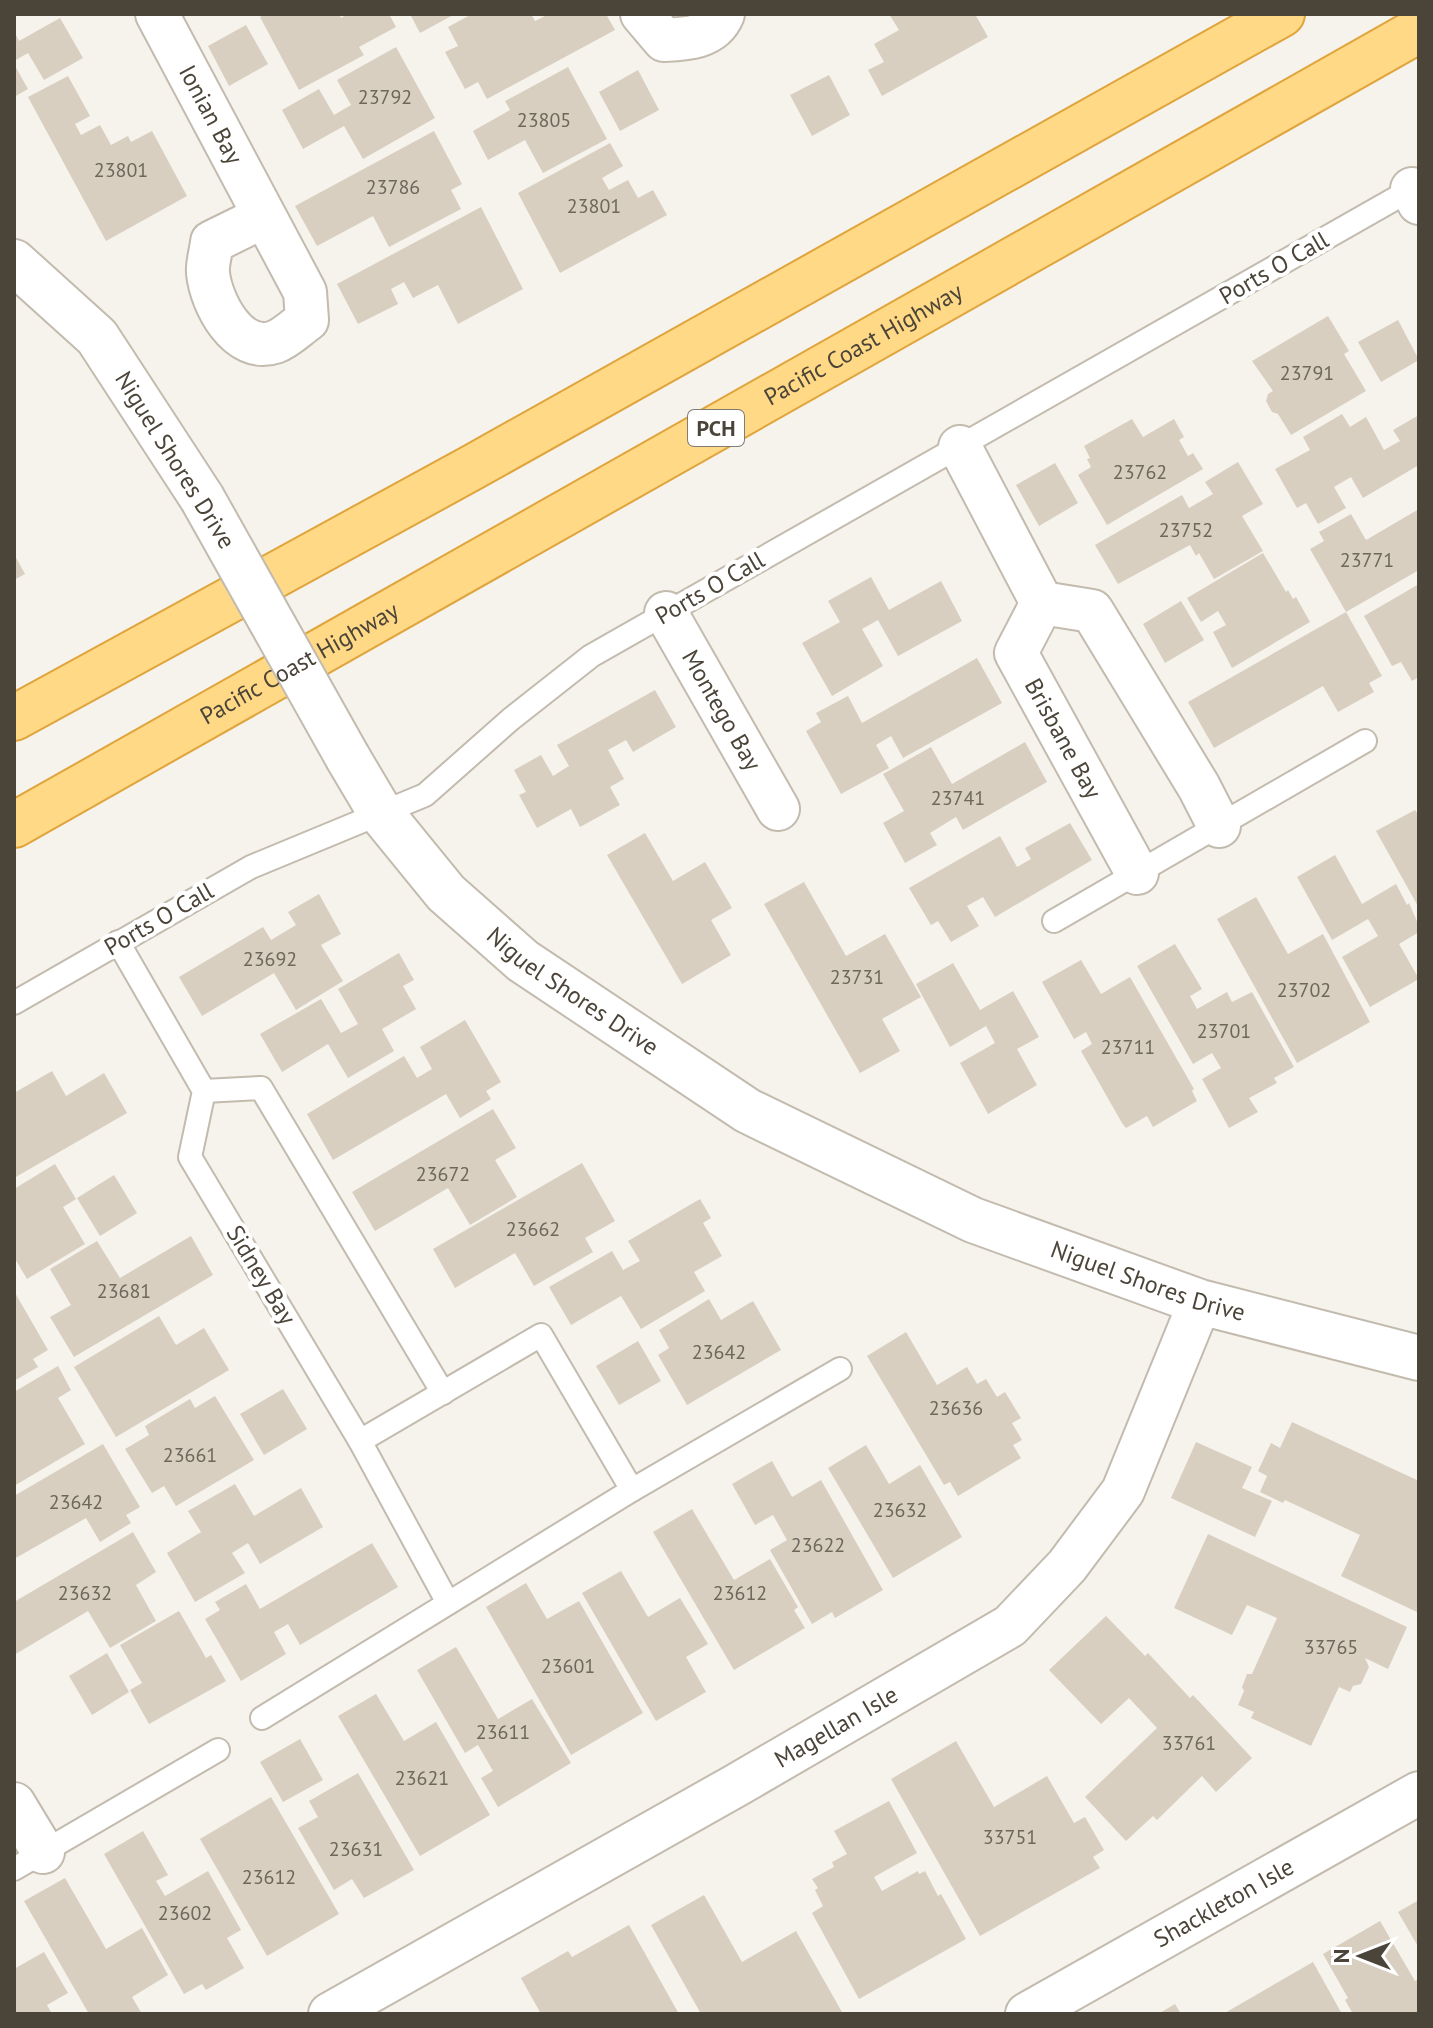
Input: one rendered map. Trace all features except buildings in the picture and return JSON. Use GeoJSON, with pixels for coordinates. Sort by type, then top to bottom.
{"type":"FeatureCollection","features":[{"type":"Feature","properties":{"kind":"highway"},"geometry":{"type":"LineString","coordinates":[[14,718],[473,467],[1282,14]]}},
{"type":"Feature","properties":{"kind":"highway","name":"Pacific Coast Highway"},"geometry":{"type":"LineString","coordinates":[[14,825],[1419,30]]}},
{"type":"Feature","properties":{"kind":"street","name":"Ionian Bay"},"geometry":{"type":"LineString","coordinates":[[157,14],[263,217]]}},
{"type":"Feature","properties":{"kind":"street"},"geometry":{"type":"LineString","coordinates":[[642,14],[664,40],[696,38],[719,25],[723,14]]}},
{"type":"Feature","properties":{"kind":"street","name":"Niguel Shores Drive"},"geometry":{"type":"LineString","coordinates":[[14,262],[97,337],[202,498],[380,812],[446,893],[523,961],[748,1111],[973,1220],[1200,1302],[1419,1358]]}},
{"type":"Feature","properties":{"kind":"street"},"geometry":{"type":"LineString","coordinates":[[960,447],[1042,603],[1092,611],[1199,787],[1219,826]]}},
{"type":"Feature","properties":{"kind":"street","name":"Brisbane Bay"},"geometry":{"type":"LineString","coordinates":[[1042,603],[1016,653],[1137,873]]}},
{"type":"Feature","properties":{"kind":"street","name":"Montego Bay"},"geometry":{"type":"LineString","coordinates":[[666,613],[778,809]]}},
{"type":"Feature","properties":{"kind":"street","name":"Magellan Isle"},"geometry":{"type":"LineString","coordinates":[[330,2014],[735,1786],[1010,1626],[1067,1566],[1123,1491],[1200,1302]]}},
{"type":"Feature","properties":{"kind":"street","name":"Shackleton Isle"},"geometry":{"type":"LineString","coordinates":[[1027,2014],[1419,1793]]}},
{"type":"Feature","properties":{"kind":"street"},"geometry":{"type":"LineString","coordinates":[[14,1804],[28,1861]]}},
{"type":"Feature","properties":{"kind":"lane","name":"Ports O Call"},"geometry":{"type":"LineString","coordinates":[[14,1003],[251,867],[425,795],[511,719],[591,656],[1417,192]]}},
{"type":"Feature","properties":{"kind":"lane"},"geometry":{"type":"LineString","coordinates":[[1054,921],[1365,741]]}},
{"type":"Feature","properties":{"kind":"lane"},"geometry":{"type":"LineString","coordinates":[[118,942],[204,1091],[261,1088],[443,1393]]}},
{"type":"Feature","properties":{"kind":"lane","name":"Sidney Bay"},"geometry":{"type":"LineString","coordinates":[[204,1091],[190,1157],[360,1441],[448,1603]]}},
{"type":"Feature","properties":{"kind":"lane"},"geometry":{"type":"LineString","coordinates":[[360,1441],[541,1335],[632,1490]]}},
{"type":"Feature","properties":{"kind":"lane"},"geometry":{"type":"LineString","coordinates":[[262,1718],[632,1490],[840,1369]]}},
{"type":"Feature","properties":{"kind":"lane"},"geometry":{"type":"LineString","coordinates":[[28,1861],[218,1750]]}}]}
